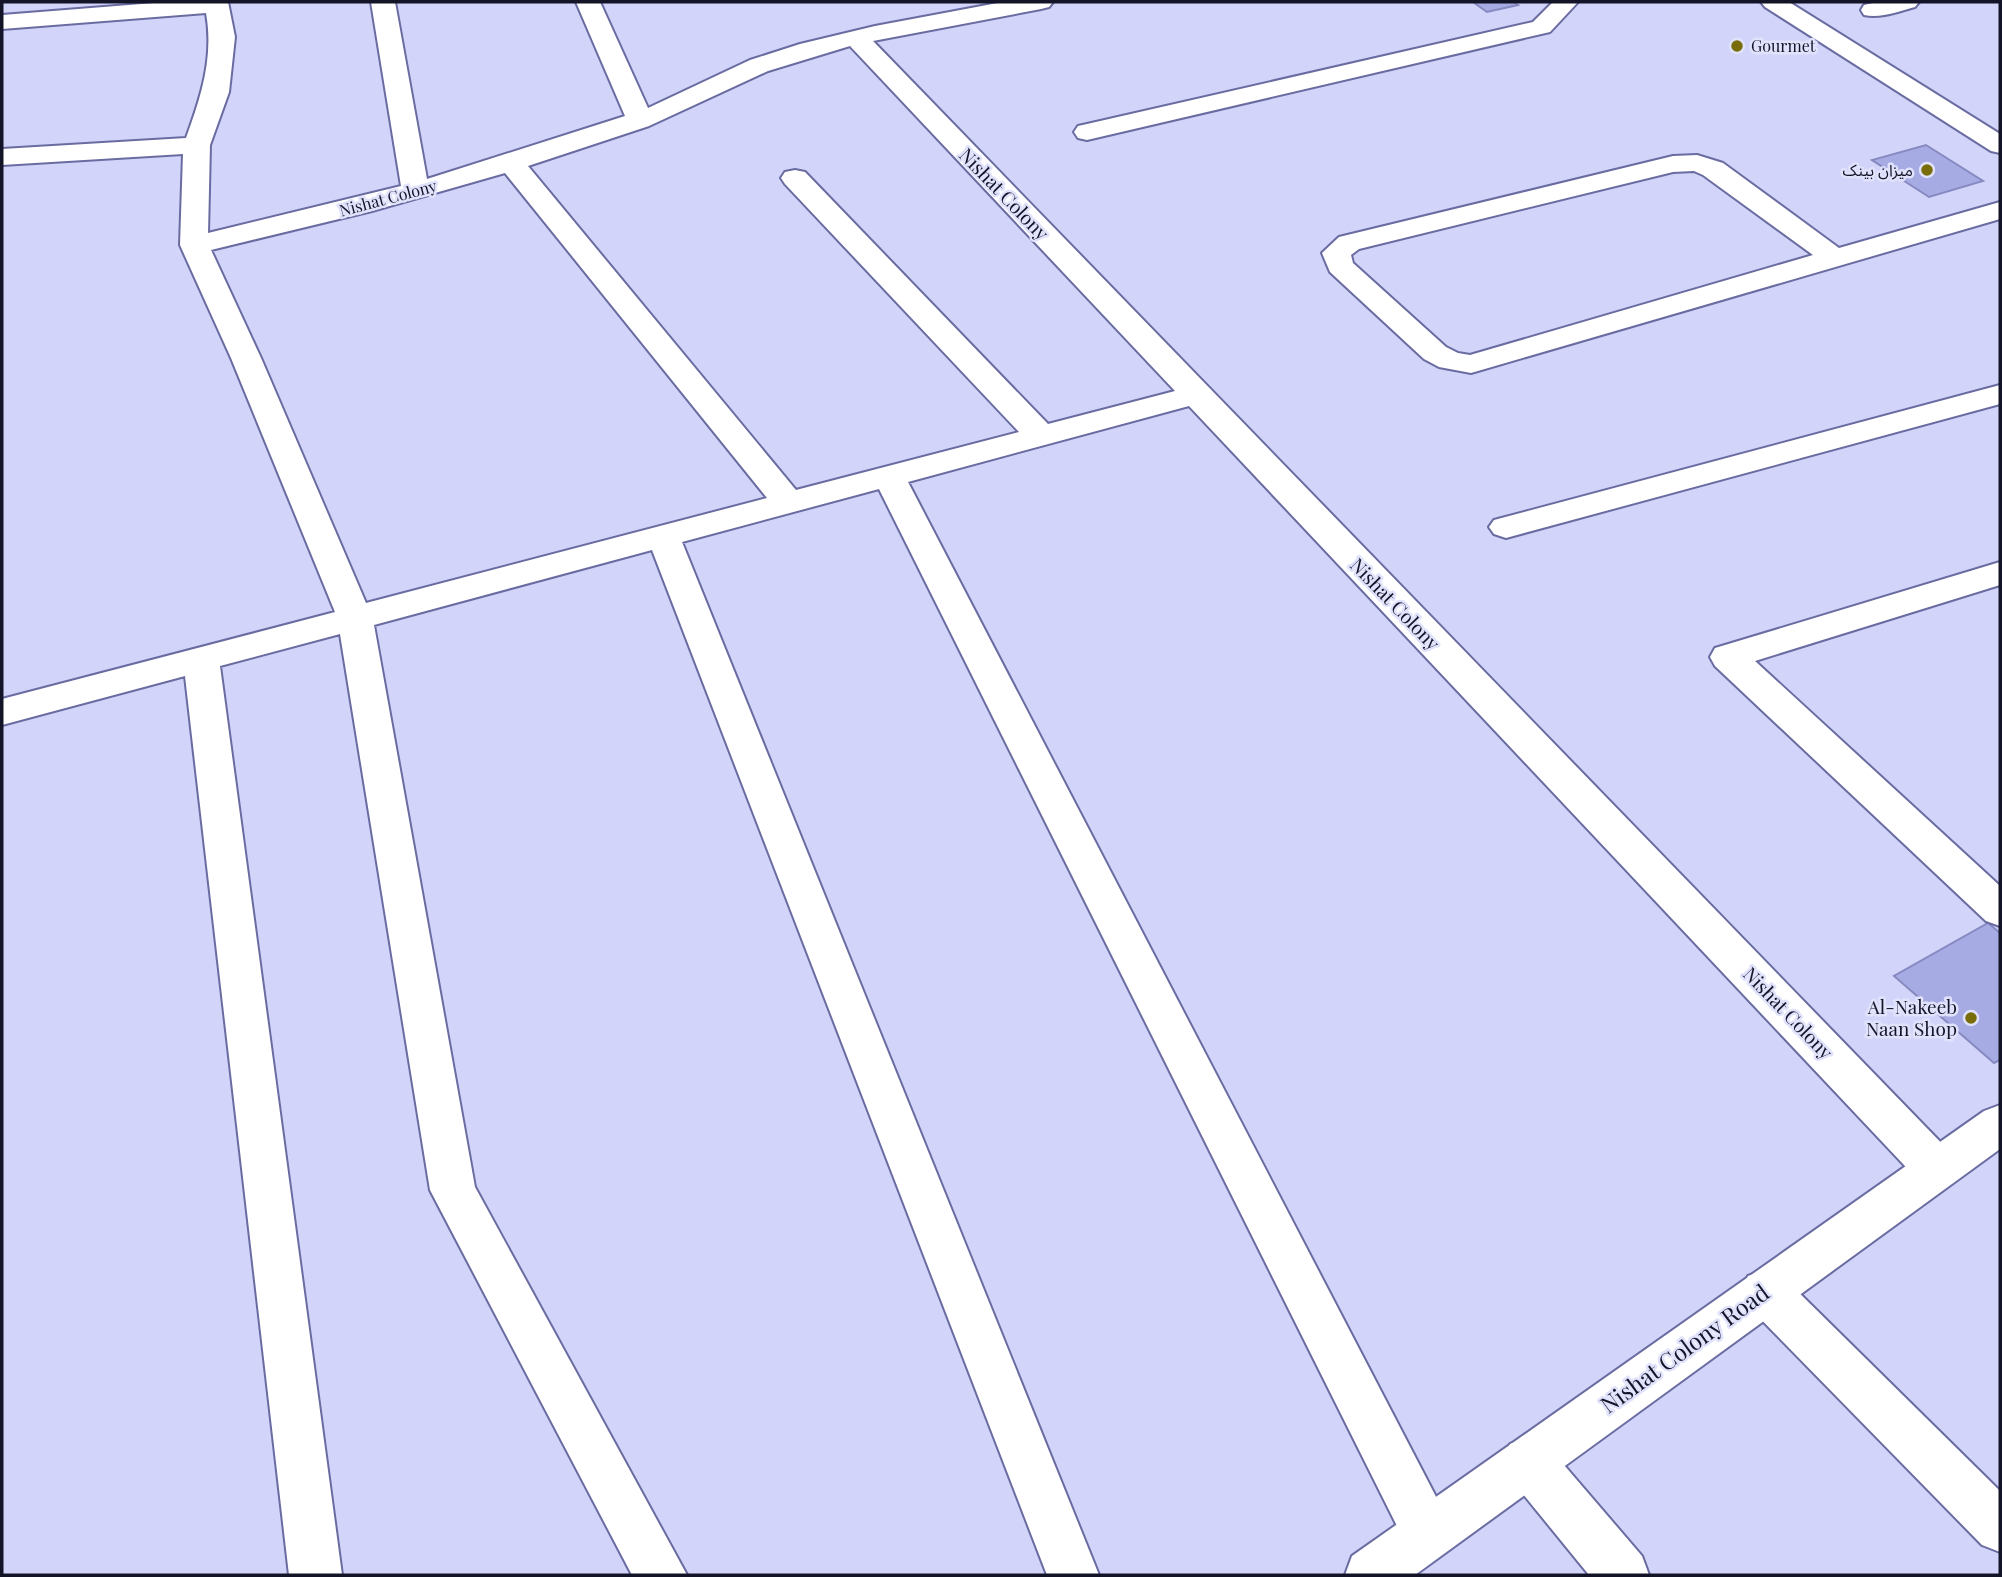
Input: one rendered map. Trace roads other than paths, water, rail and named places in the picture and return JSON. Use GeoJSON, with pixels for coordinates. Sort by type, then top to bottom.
{"type":"FeatureCollection","features":[{"type":"Feature","properties":{"kind":"street"},"geometry":{"type":"LineString","coordinates":[[383,2],[416,191]]}},
{"type":"Feature","properties":{"kind":"street"},"geometry":{"type":"LineString","coordinates":[[587,2],[640,120]]}},
{"type":"Feature","properties":{"kind":"street","name":"Nishat Colony"},"geometry":{"type":"LineString","coordinates":[[194,245],[279,227],[416,191],[510,162],[640,120],[776,59],[856,38],[1041,2]]}},
{"type":"Feature","properties":{"kind":"street"},"geometry":{"type":"LineString","coordinates":[[1087,132],[1541,27],[1566,2]]}},
{"type":"Feature","properties":{"kind":"street"},"geometry":{"type":"LineString","coordinates":[[1773,2],[2000,145]]}},
{"type":"Feature","properties":{"kind":"street"},"geometry":{"type":"LineString","coordinates":[[1802,2],[2000,122]]}},
{"type":"Feature","properties":{"kind":"street"},"geometry":{"type":"LineString","coordinates":[[1873,10],[1907,2]]}},
{"type":"Feature","properties":{"kind":"street"},"geometry":{"type":"LineString","coordinates":[[2,22],[216,3],[223,37],[216,92],[197,145],[194,245],[246,358],[355,618],[453,1190],[660,1575]]}},
{"type":"Feature","properties":{"kind":"street","name":"Nishat Colony"},"geometry":{"type":"LineString","coordinates":[[856,38],[1936,1168]]}},
{"type":"Feature","properties":{"kind":"street"},"geometry":{"type":"LineString","coordinates":[[2,157],[197,145]]}},
{"type":"Feature","properties":{"kind":"street"},"geometry":{"type":"LineString","coordinates":[[510,162],[789,503]]}},
{"type":"Feature","properties":{"kind":"street"},"geometry":{"type":"LineString","coordinates":[[1836,259],[1713,169],[1697,163],[1673,164],[1349,243],[1336,253],[1340,266],[1435,354],[1450,361],[1471,364],[1836,259],[2000,210]]}},
{"type":"Feature","properties":{"kind":"street"},"geometry":{"type":"LineString","coordinates":[[795,178],[1041,436]]}},
{"type":"Feature","properties":{"kind":"street"},"geometry":{"type":"LineString","coordinates":[[1506,527],[2000,394]]}},
{"type":"Feature","properties":{"kind":"street"},"geometry":{"type":"LineString","coordinates":[[2,712],[1195,395]]}},
{"type":"Feature","properties":{"kind":"street"},"geometry":{"type":"LineString","coordinates":[[889,476],[1429,1534]]}},
{"type":"Feature","properties":{"kind":"street"},"geometry":{"type":"LineString","coordinates":[[663,536],[1073,1575]]}},
{"type":"Feature","properties":{"kind":"street"},"geometry":{"type":"LineString","coordinates":[[2000,573],[1728,657],[2000,910]]}},
{"type":"Feature","properties":{"kind":"street"},"geometry":{"type":"LineString","coordinates":[[201,659],[315,1575]]}},
{"type":"Feature","properties":{"kind":"street","name":"Nishat Colony Road"},"geometry":{"type":"LineString","coordinates":[[1371,1575],[2000,1124]]}},
{"type":"Feature","properties":{"kind":"street"},"geometry":{"type":"LineString","coordinates":[[1765,1291],[2000,1527]]}},
{"type":"Feature","properties":{"kind":"street"},"geometry":{"type":"LineString","coordinates":[[1528,1461],[1623,1575]]}},
{"type":"Feature","properties":{"kind":"place","name":"Gourmet"},"geometry":{"type":"Point","coordinates":[1737,46]}},
{"type":"Feature","properties":{"kind":"place","name":"میزان بینک"},"geometry":{"type":"Point","coordinates":[1927,170]}},
{"type":"Feature","properties":{"kind":"place","name":"Al-Nakeeb Naan Shop"},"geometry":{"type":"Point","coordinates":[1971,1018]}}]}
